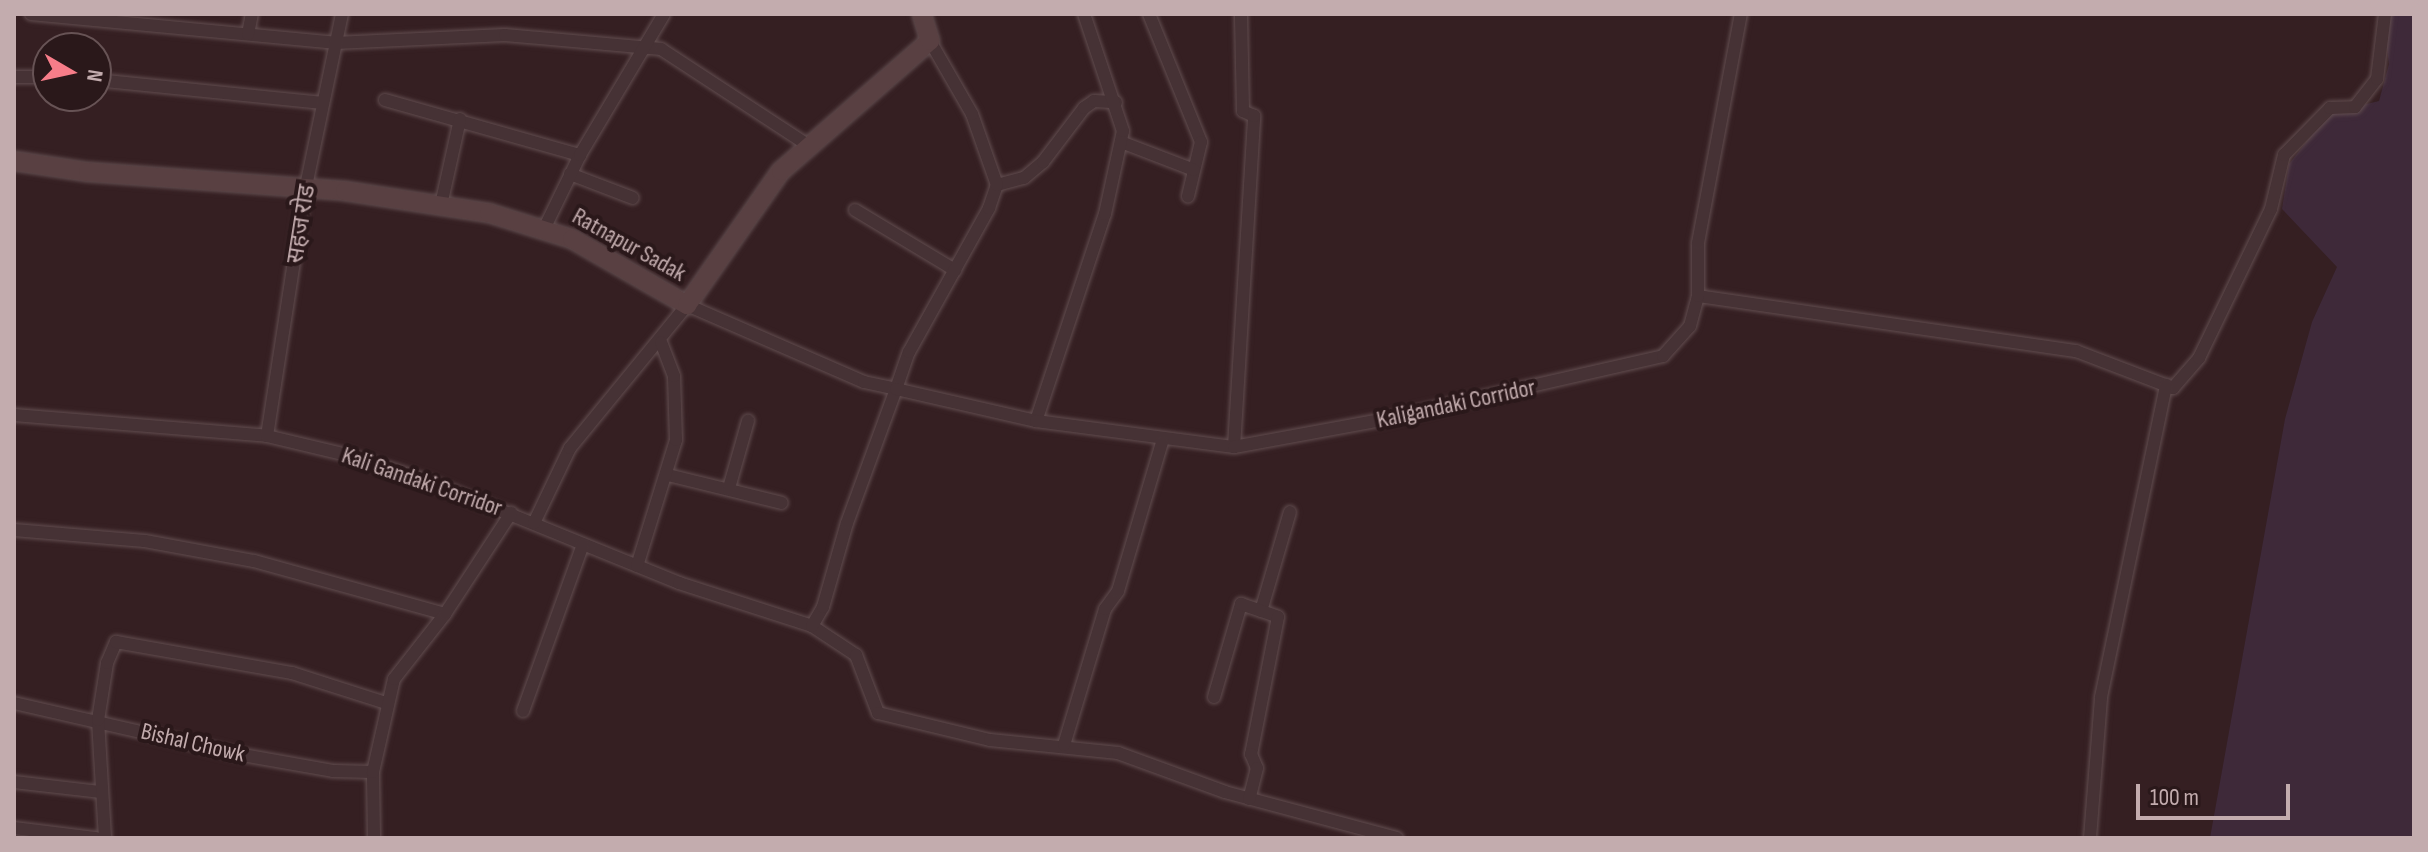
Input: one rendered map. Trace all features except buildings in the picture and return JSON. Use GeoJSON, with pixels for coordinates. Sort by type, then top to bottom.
{"type":"FeatureCollection","features":[{"type":"Feature","properties":{"kind":"main road"},"geometry":{"type":"LineString","coordinates":[[922,14],[930,41]]}},
{"type":"Feature","properties":{"kind":"main road","name":"Ratnapur Sadak"},"geometry":{"type":"LineString","coordinates":[[14,161],[441,205],[545,227],[687,305],[781,171],[930,41]]}},
{"type":"Feature","properties":{"kind":"street"},"geometry":{"type":"LineString","coordinates":[[31,14],[335,43],[505,35],[643,47],[673,56],[809,146]]}},
{"type":"Feature","properties":{"kind":"street"},"geometry":{"type":"LineString","coordinates":[[248,34],[252,14]]}},
{"type":"Feature","properties":{"kind":"street","name":"सहज रोड"},"geometry":{"type":"LineString","coordinates":[[267,436],[305,191],[342,14]]}},
{"type":"Feature","properties":{"kind":"street"},"geometry":{"type":"LineString","coordinates":[[545,227],[580,155],[664,14]]}},
{"type":"Feature","properties":{"kind":"street"},"geometry":{"type":"LineString","coordinates":[[1036,421],[1105,214],[1121,142],[1116,102],[1084,14]]}},
{"type":"Feature","properties":{"kind":"street"},"geometry":{"type":"LineString","coordinates":[[1149,14],[1168,69],[1199,131],[1188,196]]}},
{"type":"Feature","properties":{"kind":"street"},"geometry":{"type":"LineString","coordinates":[[1234,447],[1254,116],[1243,111],[1241,14]]}},
{"type":"Feature","properties":{"kind":"street","name":"Kaligandaki Corridor"},"geometry":{"type":"LineString","coordinates":[[687,305],[864,382],[1036,421],[1162,442],[1234,447],[1648,362],[1680,343],[1698,296],[1700,231],[1741,14]]}},
{"type":"Feature","properties":{"kind":"street"},"geometry":{"type":"LineString","coordinates":[[1698,296],[2076,351],[2173,388],[2199,358],[2271,209],[2284,155],[2330,108],[2355,107],[2377,79],[2385,14]]}},
{"type":"Feature","properties":{"kind":"street"},"geometry":{"type":"LineString","coordinates":[[812,626],[823,607],[847,523],[909,352],[955,270],[997,185],[972,114],[930,41]]}},
{"type":"Feature","properties":{"kind":"street"},"geometry":{"type":"LineString","coordinates":[[112,82],[323,103]]}},
{"type":"Feature","properties":{"kind":"street"},"geometry":{"type":"LineString","coordinates":[[385,100],[580,155]]}},
{"type":"Feature","properties":{"kind":"street"},"geometry":{"type":"LineString","coordinates":[[997,185],[1024,178],[1034,170],[1084,108],[1094,101],[1116,102]]}},
{"type":"Feature","properties":{"kind":"street"},"geometry":{"type":"LineString","coordinates":[[441,205],[460,119]]}},
{"type":"Feature","properties":{"kind":"street"},"geometry":{"type":"LineString","coordinates":[[1121,142],[1194,170]]}},
{"type":"Feature","properties":{"kind":"street"},"geometry":{"type":"LineString","coordinates":[[570,174],[633,198]]}},
{"type":"Feature","properties":{"kind":"street"},"geometry":{"type":"LineString","coordinates":[[855,210],[955,270]]}},
{"type":"Feature","properties":{"kind":"street"},"geometry":{"type":"LineString","coordinates":[[534,523],[570,448],[661,342],[687,305]]}},
{"type":"Feature","properties":{"kind":"street"},"geometry":{"type":"LineString","coordinates":[[637,566],[668,475],[676,440],[674,376],[661,342]]}},
{"type":"Feature","properties":{"kind":"street"},"geometry":{"type":"LineString","coordinates":[[2090,838],[2101,697],[2166,385]]}},
{"type":"Feature","properties":{"kind":"street","name":"Kali Gandaki Corridor"},"geometry":{"type":"LineString","coordinates":[[14,415],[267,436],[351,456],[511,513],[637,566],[812,626],[856,655],[878,713],[990,740],[1064,745]]}},
{"type":"Feature","properties":{"kind":"street"},"geometry":{"type":"LineString","coordinates":[[729,488],[748,421]]}},
{"type":"Feature","properties":{"kind":"street"},"geometry":{"type":"LineString","coordinates":[[1162,442],[1118,591],[1105,609],[1064,745],[1118,753],[1249,799],[1397,838]]}},
{"type":"Feature","properties":{"kind":"street"},"geometry":{"type":"LineString","coordinates":[[668,475],[782,503]]}},
{"type":"Feature","properties":{"kind":"street"},"geometry":{"type":"LineString","coordinates":[[1261,611],[1290,512]]}},
{"type":"Feature","properties":{"kind":"street"},"geometry":{"type":"LineString","coordinates":[[374,838],[373,772],[386,703],[394,679],[445,614],[511,513]]}},
{"type":"Feature","properties":{"kind":"street"},"geometry":{"type":"LineString","coordinates":[[14,530],[145,541],[254,561],[445,614]]}},
{"type":"Feature","properties":{"kind":"street"},"geometry":{"type":"LineString","coordinates":[[523,711],[583,544]]}},
{"type":"Feature","properties":{"kind":"street"},"geometry":{"type":"LineString","coordinates":[[1214,697],[1241,604],[1278,617],[1251,754],[1257,768],[1249,799]]}},
{"type":"Feature","properties":{"kind":"street"},"geometry":{"type":"LineString","coordinates":[[105,838],[98,720],[110,650],[126,640],[292,673],[386,703]]}},
{"type":"Feature","properties":{"kind":"street","name":"Bishal Chowk"},"geometry":{"type":"LineString","coordinates":[[14,703],[237,754],[333,771],[373,772]]}},
{"type":"Feature","properties":{"kind":"street"},"geometry":{"type":"LineString","coordinates":[[14,782],[101,792]]}},
{"type":"Feature","properties":{"kind":"street"},"geometry":{"type":"LineString","coordinates":[[14,828],[96,838]]}},
{"type":"Feature","properties":{"kind":"shaded area"},"geometry":{"type":"Polygon","coordinates":[[[2389,14],[2414,14],[2414,838],[2210,838],[2285,419],[2312,322],[2337,267],[2282,209],[2289,164],[2329,113],[2379,101],[2389,64],[2385,34],[2389,14]]]}}]}
